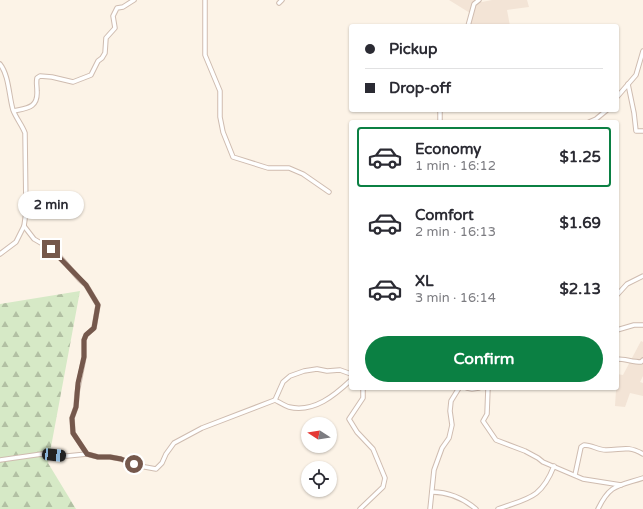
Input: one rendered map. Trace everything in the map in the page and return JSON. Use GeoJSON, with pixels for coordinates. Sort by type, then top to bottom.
{"type":"FeatureCollection","features":[{"type":"Feature","properties":{"kind":"street"},"geometry":{"type":"LineString","coordinates":[[14,111],[30,108],[34,104],[37,99],[37,78],[40,76],[60,78],[73,82],[91,75],[98,61],[105,53],[106,38],[115,28],[113,16],[117,8],[119,6],[123,7],[134,0]]}},
{"type":"Feature","properties":{"kind":"street"},"geometry":{"type":"LineString","coordinates":[[205,0],[204,55],[220,91],[220,117],[223,132],[233,157],[268,168],[289,168],[303,174],[329,192]]}},
{"type":"Feature","properties":{"kind":"street"},"geometry":{"type":"LineString","coordinates":[[278,4],[282,0]]}},
{"type":"Feature","properties":{"kind":"street"},"geometry":{"type":"LineString","coordinates":[[469,24],[474,4],[479,0]]}},
{"type":"Feature","properties":{"kind":"street"},"geometry":{"type":"LineString","coordinates":[[619,95],[636,75],[643,51]]}},
{"type":"Feature","properties":{"kind":"street"},"geometry":{"type":"LineString","coordinates":[[0,64],[7,80],[14,111],[25,133],[26,212],[24,226],[16,242],[0,254]]}},
{"type":"Feature","properties":{"kind":"street"},"geometry":{"type":"LineString","coordinates":[[628,84],[636,131],[643,132]]}},
{"type":"Feature","properties":{"kind":"street"},"geometry":{"type":"LineString","coordinates":[[594,120],[605,112]]}},
{"type":"Feature","properties":{"kind":"street"},"geometry":{"type":"LineString","coordinates":[[24,226],[34,239],[51,249],[61,258],[86,285],[98,305],[94,328],[86,335],[84,340],[84,357],[79,380],[76,407],[72,418],[73,433],[87,454]]}},
{"type":"Feature","properties":{"kind":"street"},"geometry":{"type":"LineString","coordinates":[[619,293],[626,284],[643,276]]}},
{"type":"Feature","properties":{"kind":"street"},"geometry":{"type":"LineString","coordinates":[[619,329],[634,325],[643,325]]}},
{"type":"Feature","properties":{"kind":"street"},"geometry":{"type":"LineString","coordinates":[[619,359],[636,362],[641,362],[643,360]]}},
{"type":"Feature","properties":{"kind":"street"},"geometry":{"type":"LineString","coordinates":[[0,460],[42,454],[66,456],[87,454],[98,457],[121,459],[134,464],[156,469],[162,463],[166,454],[174,443],[202,428],[275,400],[284,382],[290,376],[304,371],[317,369],[327,371],[340,370],[349,373]]}},
{"type":"Feature","properties":{"kind":"street"},"geometry":{"type":"LineString","coordinates":[[275,400],[289,407],[304,408],[315,406],[338,392],[349,382]]}},
{"type":"Feature","properties":{"kind":"street"},"geometry":{"type":"LineString","coordinates":[[360,509],[383,487],[386,478],[373,449],[357,432],[349,419],[363,398],[363,390]]}},
{"type":"Feature","properties":{"kind":"street"},"geometry":{"type":"LineString","coordinates":[[430,509],[434,470],[442,448],[449,438],[452,425],[450,411],[451,401],[458,390]]}},
{"type":"Feature","properties":{"kind":"street"},"geometry":{"type":"LineString","coordinates":[[488,390],[487,414],[483,421],[496,440],[525,451],[583,479],[621,485]]}},
{"type":"Feature","properties":{"kind":"street"},"geometry":{"type":"LineString","coordinates":[[575,476],[582,446],[590,445],[606,450],[616,448],[630,449],[643,454]]}},
{"type":"Feature","properties":{"kind":"street"},"geometry":{"type":"LineString","coordinates":[[498,509],[531,498],[545,484],[554,466]]}},
{"type":"Feature","properties":{"kind":"street"},"geometry":{"type":"LineString","coordinates":[[598,509],[610,490],[643,478]]}},
{"type":"Feature","properties":{"kind":"street"},"geometry":{"type":"LineString","coordinates":[[432,492],[442,492],[468,502],[476,509]]}},
{"type":"Feature","properties":{"kind":"shaded area"},"geometry":{"type":"Polygon","coordinates":[[[449,0],[478,0],[482,2],[492,0],[527,0],[529,7],[507,10],[510,24],[467,24],[470,13],[449,0]]]}},
{"type":"Feature","properties":{"kind":"shaded area"},"geometry":{"type":"Polygon","coordinates":[[[641,341],[643,342],[643,376],[640,382],[643,383],[643,396],[630,393],[625,407],[615,406],[616,390],[619,390],[619,374],[623,375],[641,341]]]}},
{"type":"Feature","properties":{"kind":"green space"},"geometry":{"type":"Polygon","coordinates":[[[80,291],[48,463],[76,509],[0,509],[0,304],[80,291]]]}},
{"type":"Feature","properties":{"kind":"route"},"geometry":{"type":"LineString","coordinates":[[51,249],[86,285],[98,305],[94,328],[86,335],[84,340],[84,357],[78,383],[76,407],[72,418],[74,429],[73,433],[87,454],[98,457],[121,459],[134,464]]}}]}
